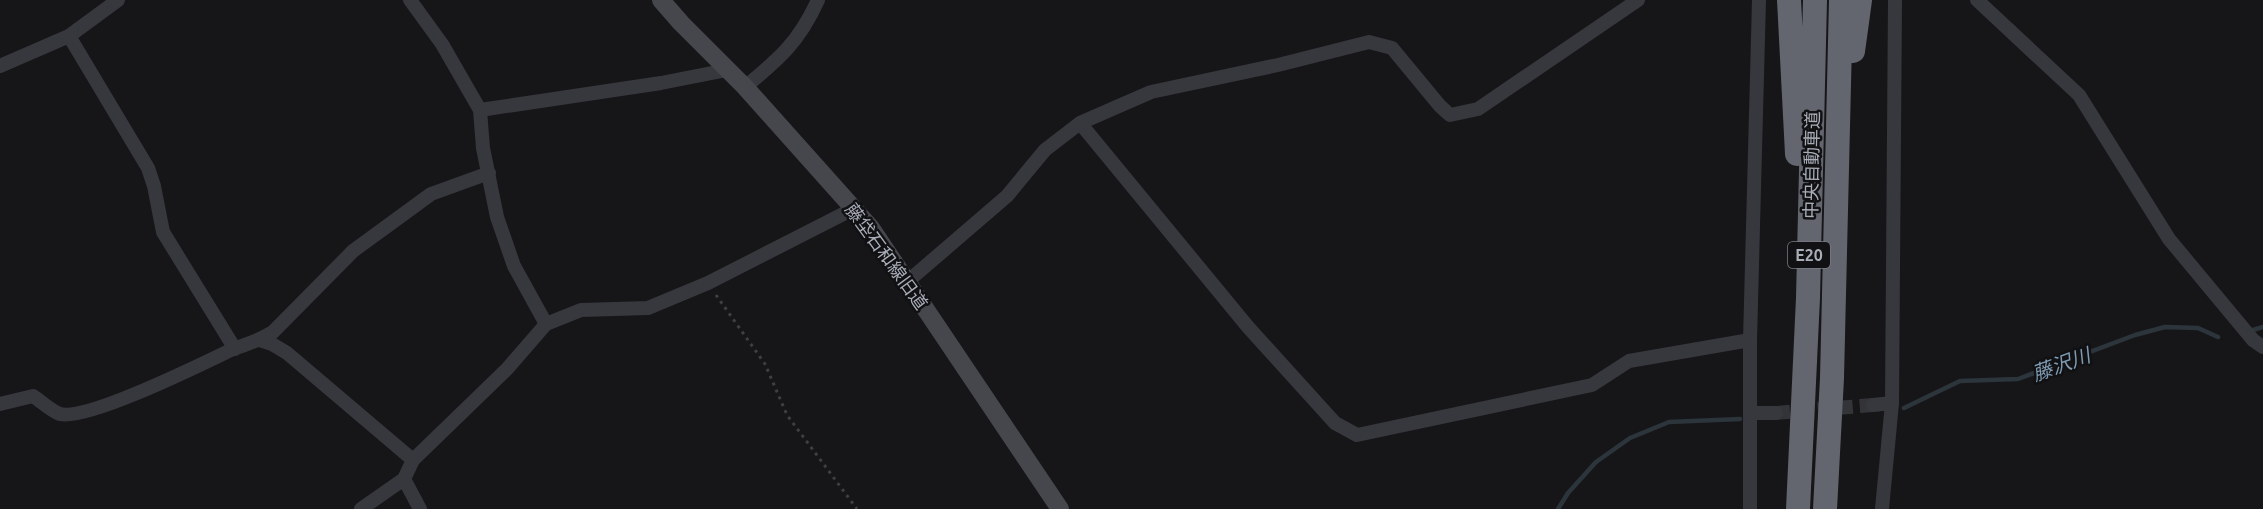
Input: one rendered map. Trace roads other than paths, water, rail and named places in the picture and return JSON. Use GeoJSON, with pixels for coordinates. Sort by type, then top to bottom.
{"type":"FeatureCollection","features":[{"type":"Feature","properties":{"kind":"highway"},"geometry":{"type":"LineString","coordinates":[[1789,0],[1808,297]]}},
{"type":"Feature","properties":{"kind":"highway","name":"中央自動車道"},"geometry":{"type":"LineString","coordinates":[[1798,509],[1808,297],[1815,0]]}},
{"type":"Feature","properties":{"kind":"highway","name":"中央自動車道"},"geometry":{"type":"LineString","coordinates":[[1825,509],[1832,378],[1840,0]]}},
{"type":"Feature","properties":{"kind":"highway"},"geometry":{"type":"LineString","coordinates":[[1832,378],[1840,297],[1851,67],[1860,0]]}},
{"type":"Feature","properties":{"kind":"street"},"geometry":{"type":"LineString","coordinates":[[0,66],[69,36],[118,0]]}},
{"type":"Feature","properties":{"kind":"street"},"geometry":{"type":"LineString","coordinates":[[410,0],[442,44],[480,110],[483,148],[497,217],[514,266],[546,324]]}},
{"type":"Feature","properties":{"kind":"street","name":"藤垈石和線旧道"},"geometry":{"type":"LineString","coordinates":[[661,0],[745,87],[871,228],[1060,509]]}},
{"type":"Feature","properties":{"kind":"street"},"geometry":{"type":"LineString","coordinates":[[745,87],[782,57],[808,22],[818,0]]}},
{"type":"Feature","properties":{"kind":"street"},"geometry":{"type":"LineString","coordinates":[[908,282],[1007,196],[1045,150],[1080,123],[1151,92],[1300,60],[1370,42],[1392,48],[1450,115],[1478,109],[1638,0]]}},
{"type":"Feature","properties":{"kind":"street"},"geometry":{"type":"LineString","coordinates":[[1750,509],[1750,340],[1759,0]]}},
{"type":"Feature","properties":{"kind":"street"},"geometry":{"type":"LineString","coordinates":[[1882,509],[1892,403],[1895,0]]}},
{"type":"Feature","properties":{"kind":"street"},"geometry":{"type":"LineString","coordinates":[[1977,0],[2079,95],[2169,239],[2253,340],[2263,347]]}},
{"type":"Feature","properties":{"kind":"street"},"geometry":{"type":"LineString","coordinates":[[69,36],[148,168],[163,232],[235,349]]}},
{"type":"Feature","properties":{"kind":"street"},"geometry":{"type":"LineString","coordinates":[[480,110],[661,83],[727,70]]}},
{"type":"Feature","properties":{"kind":"street"},"geometry":{"type":"LineString","coordinates":[[1080,123],[1248,327],[1335,423],[1357,435],[1592,385],[1629,361],[1750,340]]}},
{"type":"Feature","properties":{"kind":"street"},"geometry":{"type":"LineString","coordinates":[[0,404],[33,396],[60,414],[87,411],[260,340],[273,332],[353,251],[431,194],[489,173]]}},
{"type":"Feature","properties":{"kind":"street"},"geometry":{"type":"LineString","coordinates":[[361,509],[404,479],[413,460],[507,369],[546,324],[581,310],[648,308],[708,283],[855,208]]}},
{"type":"Feature","properties":{"kind":"street"},"geometry":{"type":"LineString","coordinates":[[260,340],[287,353],[413,460]]}},
{"type":"Feature","properties":{"kind":"street"},"geometry":{"type":"LineString","coordinates":[[1873,405],[1892,403]]}},
{"type":"Feature","properties":{"kind":"street"},"geometry":{"type":"LineString","coordinates":[[1750,413],[1776,413]]}},
{"type":"Feature","properties":{"kind":"street"},"geometry":{"type":"LineString","coordinates":[[404,479],[420,509]]}},
{"type":"Feature","properties":{"kind":"waterway","name":"藤沢川"},"geometry":{"type":"LineString","coordinates":[[1904,408],[1960,381],[2018,379],[2135,335],[2165,327],[2198,328],[2218,337]]}},
{"type":"Feature","properties":{"kind":"waterway","name":"藤沢川"},"geometry":{"type":"LineString","coordinates":[[2253,330],[2263,327]]}},
{"type":"Feature","properties":{"kind":"waterway","name":"藤沢川"},"geometry":{"type":"LineString","coordinates":[[1558,509],[1568,493],[1596,462],[1630,438],[1669,422],[1740,419]]}},
{"type":"Feature","properties":{"kind":"tunnel"},"geometry":{"type":"LineString","coordinates":[[1776,413],[1873,405]]}}]}
